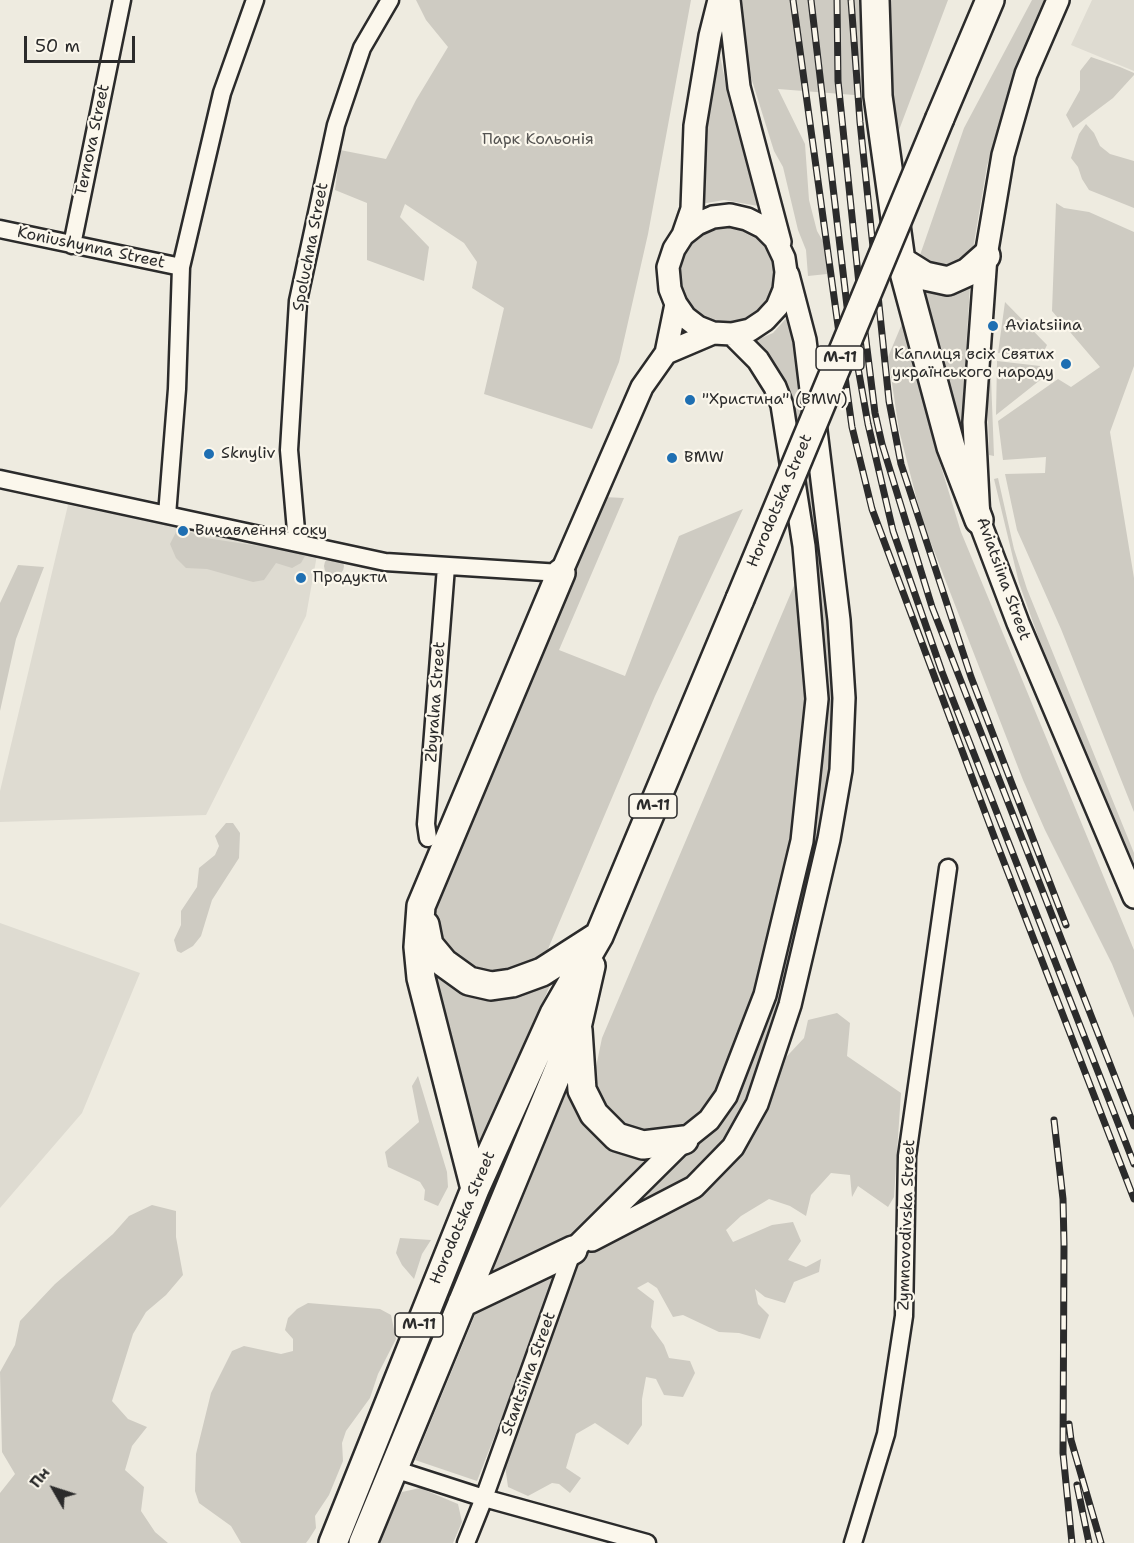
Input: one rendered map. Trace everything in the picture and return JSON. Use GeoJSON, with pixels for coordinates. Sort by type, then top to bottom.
{"type":"FeatureCollection","features":[{"type":"Feature","properties":{"kind":"main road"},"geometry":{"type":"LineString","coordinates":[[875,0],[878,96],[901,261],[951,447],[979,520]]}},
{"type":"Feature","properties":{"kind":"main road","name":"Horodotska Street"},"geometry":{"type":"LineString","coordinates":[[333,1543],[475,1189],[554,1014],[599,936],[990,0]]}},
{"type":"Feature","properties":{"kind":"main road"},"geometry":{"type":"LineString","coordinates":[[901,261],[925,276],[948,280],[968,272],[986,256]]}},
{"type":"Feature","properties":{"kind":"main road"},"geometry":{"type":"LineString","coordinates":[[475,1189],[421,978],[418,947],[421,906],[561,573]]}},
{"type":"Feature","properties":{"kind":"main road"},"geometry":{"type":"LineString","coordinates":[[421,906],[429,945],[444,963],[469,981],[491,986],[512,983],[542,972],[599,936]]}},
{"type":"Feature","properties":{"kind":"main road","name":"Horodotska Street"},"geometry":{"type":"LineString","coordinates":[[363,1543],[578,1023],[599,936]]}},
{"type":"Feature","properties":{"kind":"main road"},"geometry":{"type":"LineString","coordinates":[[578,1023],[582,1090],[594,1114],[617,1137],[643,1145],[684,1140]]}},
{"type":"Feature","properties":{"kind":"main road"},"geometry":{"type":"LineString","coordinates":[[462,1303],[573,1250]]}},
{"type":"Feature","properties":{"kind":"street","name":"Ternova Street"},"geometry":{"type":"LineString","coordinates":[[72,245],[122,0]]}},
{"type":"Feature","properties":{"kind":"street"},"geometry":{"type":"LineString","coordinates":[[167,515],[177,390],[181,267],[222,93],[255,0]]}},
{"type":"Feature","properties":{"kind":"street","name":"Spoluchna Street"},"geometry":{"type":"LineString","coordinates":[[297,542],[288,450],[298,301],[336,125],[362,48],[390,0]]}},
{"type":"Feature","properties":{"kind":"street"},"geometry":{"type":"LineString","coordinates":[[573,1250],[684,1140],[709,1120],[726,1096],[765,995],[802,841],[817,699],[804,546],[782,405],[766,371],[723,333],[698,327],[685,317],[670,289],[668,267],[692,209],[695,126],[719,0]]}},
{"type":"Feature","properties":{"kind":"street"},"geometry":{"type":"LineString","coordinates":[[573,1250],[694,1187],[733,1147],[757,1104],[790,1005],[816,902],[841,770],[844,698],[830,541],[805,340],[739,87],[729,0]]}},
{"type":"Feature","properties":{"kind":"street","name":"Aviatsiina Street"},"geometry":{"type":"LineString","coordinates":[[1058,0],[1026,75],[1003,155],[986,256],[974,422],[979,520],[1018,623],[1134,897]]}},
{"type":"Feature","properties":{"kind":"street"},"geometry":{"type":"LineString","coordinates":[[666,353],[723,333],[750,330],[765,320],[777,307],[784,290],[786,272],[784,258],[775,239],[763,227],[747,219],[730,215],[713,217],[697,224],[683,235]]}},
{"type":"Feature","properties":{"kind":"street","name":"Koniushynna Street"},"geometry":{"type":"LineString","coordinates":[[0,229],[181,267]]}},
{"type":"Feature","properties":{"kind":"street"},"geometry":{"type":"LineString","coordinates":[[0,479],[385,562],[561,573],[642,387],[666,353],[676,304]]}},
{"type":"Feature","properties":{"kind":"street","name":"Zbyralna Street"},"geometry":{"type":"LineString","coordinates":[[428,838],[426,824],[446,567]]}},
{"type":"Feature","properties":{"kind":"street","name":"Zymnovodivska Street"},"geometry":{"type":"LineString","coordinates":[[853,1543],[886,1434],[904,1316],[907,1156],[948,868]]}},
{"type":"Feature","properties":{"kind":"street","name":"Stantsiina Street"},"geometry":{"type":"LineString","coordinates":[[466,1543],[573,1250]]}},
{"type":"Feature","properties":{"kind":"street"},"geometry":{"type":"LineString","coordinates":[[394,1469],[484,1498],[647,1543]]}},
{"type":"Feature","properties":{"kind":"shaded area"},"geometry":{"type":"Polygon","coordinates":[[[1092,0],[1134,0],[1134,71],[1071,45],[1092,0]]]}},
{"type":"Feature","properties":{"kind":"shaded area"},"geometry":{"type":"Polygon","coordinates":[[[68,505],[317,555],[306,616],[206,815],[0,822],[0,791],[68,505]]]}},
{"type":"Feature","properties":{"kind":"shaded area"},"geometry":{"type":"Polygon","coordinates":[[[0,923],[140,973],[82,1113],[0,1208],[0,923]]]}},
{"type":"Feature","properties":{"kind":"green space","name":"Парк Кольонія"},"geometry":{"type":"Polygon","coordinates":[[[416,0],[691,0],[648,234],[619,362],[592,429],[484,394],[504,308],[472,288],[477,262],[464,243],[405,204],[400,217],[429,247],[424,281],[367,260],[367,203],[335,190],[340,150],[386,159],[416,100],[448,47],[426,20],[416,0]]]}},
{"type":"Feature","properties":{"kind":"green space"},"geometry":{"type":"Polygon","coordinates":[[[741,0],[864,0],[867,96],[778,89],[805,144],[809,200],[817,231],[828,250],[827,274],[808,276],[806,250],[798,230],[783,167],[774,151],[740,42],[741,0]]]}},
{"type":"Feature","properties":{"kind":"green space"},"geometry":{"type":"Polygon","coordinates":[[[887,0],[948,0],[896,138],[886,51],[887,0]]]}},
{"type":"Feature","properties":{"kind":"green space"},"geometry":{"type":"Polygon","coordinates":[[[1032,0],[1045,0],[1013,75],[987,166],[973,249],[966,259],[944,270],[919,258],[964,128],[1032,0]]]}},
{"type":"Feature","properties":{"kind":"green space"},"geometry":{"type":"Polygon","coordinates":[[[717,40],[729,101],[758,206],[724,200],[701,204],[698,152],[717,40]]]}},
{"type":"Feature","properties":{"kind":"green space"},"geometry":{"type":"Polygon","coordinates":[[[1091,57],[1120,67],[1134,75],[1113,98],[1073,128],[1066,115],[1080,90],[1080,71],[1091,57]]]}},
{"type":"Feature","properties":{"kind":"green space"},"geometry":{"type":"Polygon","coordinates":[[[1086,124],[1094,133],[1100,146],[1110,154],[1134,161],[1134,208],[1089,190],[1082,179],[1078,167],[1071,158],[1079,134],[1086,124]]]}},
{"type":"Feature","properties":{"kind":"green space"},"geometry":{"type":"Polygon","coordinates":[[[1056,203],[1064,208],[1089,212],[1134,232],[1134,366],[1110,432],[1134,578],[1134,812],[1061,629],[1017,530],[1005,474],[1045,473],[1046,457],[1003,460],[998,421],[1058,379],[1071,387],[1100,367],[1052,311],[1056,203]]]}},
{"type":"Feature","properties":{"kind":"green space"},"geometry":{"type":"Polygon","coordinates":[[[727,225],[755,233],[769,247],[777,275],[769,303],[755,317],[727,325],[699,317],[685,303],[677,275],[685,247],[699,233],[727,225]]]}},
{"type":"Feature","properties":{"kind":"green space"},"geometry":{"type":"Polygon","coordinates":[[[952,286],[970,286],[963,399],[964,463],[918,289],[932,292],[952,286]]]}},
{"type":"Feature","properties":{"kind":"green space"},"geometry":{"type":"Polygon","coordinates":[[[1005,302],[1047,345],[1041,357],[998,353],[1005,302]]]}},
{"type":"Feature","properties":{"kind":"green space"},"geometry":{"type":"Polygon","coordinates":[[[789,315],[819,526],[834,698],[830,770],[819,841],[761,1084],[804,1038],[808,1020],[837,1013],[850,1023],[847,1056],[901,1093],[894,1197],[888,1207],[858,1186],[852,1197],[850,1175],[831,1173],[811,1195],[806,1216],[790,1206],[769,1199],[741,1216],[726,1230],[733,1242],[772,1225],[793,1222],[801,1241],[788,1260],[806,1267],[821,1259],[819,1272],[794,1282],[785,1303],[765,1297],[755,1289],[758,1304],[769,1315],[760,1339],[739,1333],[719,1332],[683,1315],[673,1317],[657,1288],[648,1282],[637,1288],[654,1301],[651,1327],[664,1345],[669,1358],[690,1361],[695,1373],[683,1397],[664,1395],[656,1379],[646,1377],[642,1399],[642,1425],[628,1445],[595,1423],[576,1434],[566,1468],[581,1478],[570,1493],[559,1484],[552,1483],[528,1496],[508,1487],[505,1465],[508,1440],[568,1274],[584,1250],[720,1120],[810,840],[820,770],[825,699],[810,529],[787,388],[765,355],[752,342],[773,333],[789,315]]]}},
{"type":"Feature","properties":{"kind":"green space"},"geometry":{"type":"Polygon","coordinates":[[[904,319],[932,437],[961,532],[1134,950],[1134,1018],[1112,964],[1045,830],[1023,780],[922,520],[899,430],[888,357],[904,319]]]}},
{"type":"Feature","properties":{"kind":"green space"},"geometry":{"type":"Polygon","coordinates":[[[997,361],[1040,366],[1044,377],[996,415],[997,361]]]}},
{"type":"Feature","properties":{"kind":"green space"},"geometry":{"type":"Polygon","coordinates":[[[987,378],[991,378],[994,456],[989,455],[987,378]]]}},
{"type":"Feature","properties":{"kind":"green space"},"geometry":{"type":"Polygon","coordinates":[[[998,478],[1014,549],[1027,589],[1134,853],[1134,874],[1055,684],[1019,583],[994,479],[998,478]]]}},
{"type":"Feature","properties":{"kind":"green space"},"geometry":{"type":"Polygon","coordinates":[[[604,497],[624,498],[559,650],[625,676],[679,536],[743,509],[655,696],[548,949],[537,964],[517,972],[475,974],[450,958],[434,929],[432,913],[604,497]]]}},
{"type":"Feature","properties":{"kind":"green space"},"geometry":{"type":"Polygon","coordinates":[[[178,528],[206,538],[292,551],[305,556],[301,563],[292,568],[276,563],[264,580],[253,582],[207,569],[186,568],[176,558],[170,544],[178,528]]]}},
{"type":"Feature","properties":{"kind":"green space"},"geometry":{"type":"Polygon","coordinates":[[[334,556],[341,559],[344,566],[341,573],[334,576],[327,573],[324,566],[327,559],[334,556]]]}},
{"type":"Feature","properties":{"kind":"green space"},"geometry":{"type":"Polygon","coordinates":[[[18,565],[44,567],[16,639],[0,711],[0,603],[18,565]]]}},
{"type":"Feature","properties":{"kind":"green space"},"geometry":{"type":"Polygon","coordinates":[[[796,581],[806,699],[788,861],[749,1015],[711,1105],[695,1122],[658,1136],[627,1132],[591,1091],[602,1038],[796,581]]]}},
{"type":"Feature","properties":{"kind":"green space"},"geometry":{"type":"Polygon","coordinates":[[[226,823],[233,823],[240,833],[239,858],[212,900],[201,936],[193,946],[181,953],[177,951],[174,940],[181,925],[181,911],[197,887],[199,868],[215,855],[219,846],[215,836],[226,823]]]}},
{"type":"Feature","properties":{"kind":"green space"},"geometry":{"type":"Polygon","coordinates":[[[427,958],[447,979],[552,980],[479,1158],[427,958]]]}},
{"type":"Feature","properties":{"kind":"green space"},"geometry":{"type":"Polygon","coordinates":[[[567,1074],[585,1120],[657,1153],[575,1239],[473,1287],[567,1074]]]}},
{"type":"Feature","properties":{"kind":"green space"},"geometry":{"type":"Polygon","coordinates":[[[418,1076],[447,1172],[448,1187],[438,1206],[424,1200],[425,1190],[420,1182],[388,1167],[385,1152],[419,1122],[412,1086],[418,1076]]]}},
{"type":"Feature","properties":{"kind":"green space"},"geometry":{"type":"Polygon","coordinates":[[[152,1205],[176,1211],[176,1237],[183,1275],[166,1295],[146,1312],[133,1334],[112,1401],[128,1419],[147,1427],[132,1446],[125,1470],[144,1487],[141,1511],[155,1532],[168,1543],[0,1543],[0,1493],[15,1474],[2,1452],[0,1372],[15,1345],[20,1321],[55,1284],[113,1234],[129,1216],[152,1205]]]}},
{"type":"Feature","properties":{"kind":"green space"},"geometry":{"type":"Polygon","coordinates":[[[400,1238],[431,1240],[422,1254],[414,1279],[402,1265],[396,1253],[400,1238]]]}},
{"type":"Feature","properties":{"kind":"green space"},"geometry":{"type":"Polygon","coordinates":[[[562,1264],[477,1481],[415,1460],[482,1298],[562,1264]]]}},
{"type":"Feature","properties":{"kind":"green space"},"geometry":{"type":"Polygon","coordinates":[[[308,1303],[380,1309],[391,1315],[396,1339],[378,1374],[370,1398],[346,1431],[342,1443],[343,1461],[329,1495],[315,1516],[316,1528],[306,1543],[241,1543],[231,1526],[199,1503],[195,1491],[196,1454],[211,1393],[232,1351],[244,1346],[281,1354],[293,1351],[293,1339],[285,1330],[288,1318],[308,1303]]]}},
{"type":"Feature","properties":{"kind":"green space"},"geometry":{"type":"Polygon","coordinates":[[[420,1488],[458,1504],[462,1522],[453,1543],[375,1543],[402,1492],[420,1488]]]}},
{"type":"Feature","properties":{"kind":"railway"},"geometry":{"type":"LineString","coordinates":[[793,0],[852,427],[872,509],[995,839],[1134,1199]]}},
{"type":"Feature","properties":{"kind":"railway"},"geometry":{"type":"LineString","coordinates":[[811,0],[847,306],[868,424],[893,531],[942,672],[1134,1164]]}},
{"type":"Feature","properties":{"kind":"railway"},"geometry":{"type":"LineString","coordinates":[[837,0],[838,81],[859,284],[875,413],[882,444],[932,607],[1134,1126]]}},
{"type":"Feature","properties":{"kind":"railway"},"geometry":{"type":"LineString","coordinates":[[851,0],[860,122],[889,401],[901,464],[971,677],[1066,925]]}},
{"type":"Feature","properties":{"kind":"railway"},"geometry":{"type":"LineString","coordinates":[[1054,1120],[1063,1199],[1063,1453],[1072,1543]]}},
{"type":"Feature","properties":{"kind":"railway"},"geometry":{"type":"LineString","coordinates":[[1069,1424],[1071,1440],[1101,1543]]}},
{"type":"Feature","properties":{"kind":"railway"},"geometry":{"type":"LineString","coordinates":[[1077,1485],[1089,1543]]}},
{"type":"Feature","properties":{"kind":"place","name":"Aviatsiina"},"geometry":{"type":"Point","coordinates":[993,326]}},
{"type":"Feature","properties":{"kind":"place","name":"Каплиця всіх Святих українського народу"},"geometry":{"type":"Point","coordinates":[1066,364]}},
{"type":"Feature","properties":{"kind":"place","name":"\"Христина\" (BMW)"},"geometry":{"type":"Point","coordinates":[690,400]}},
{"type":"Feature","properties":{"kind":"place","name":"Sknyliv"},"geometry":{"type":"Point","coordinates":[209,454]}},
{"type":"Feature","properties":{"kind":"place","name":"BMW"},"geometry":{"type":"Point","coordinates":[672,458]}},
{"type":"Feature","properties":{"kind":"place","name":"Вичавлення соку"},"geometry":{"type":"Point","coordinates":[183,531]}},
{"type":"Feature","properties":{"kind":"place","name":"Продукти"},"geometry":{"type":"Point","coordinates":[301,578]}}]}
